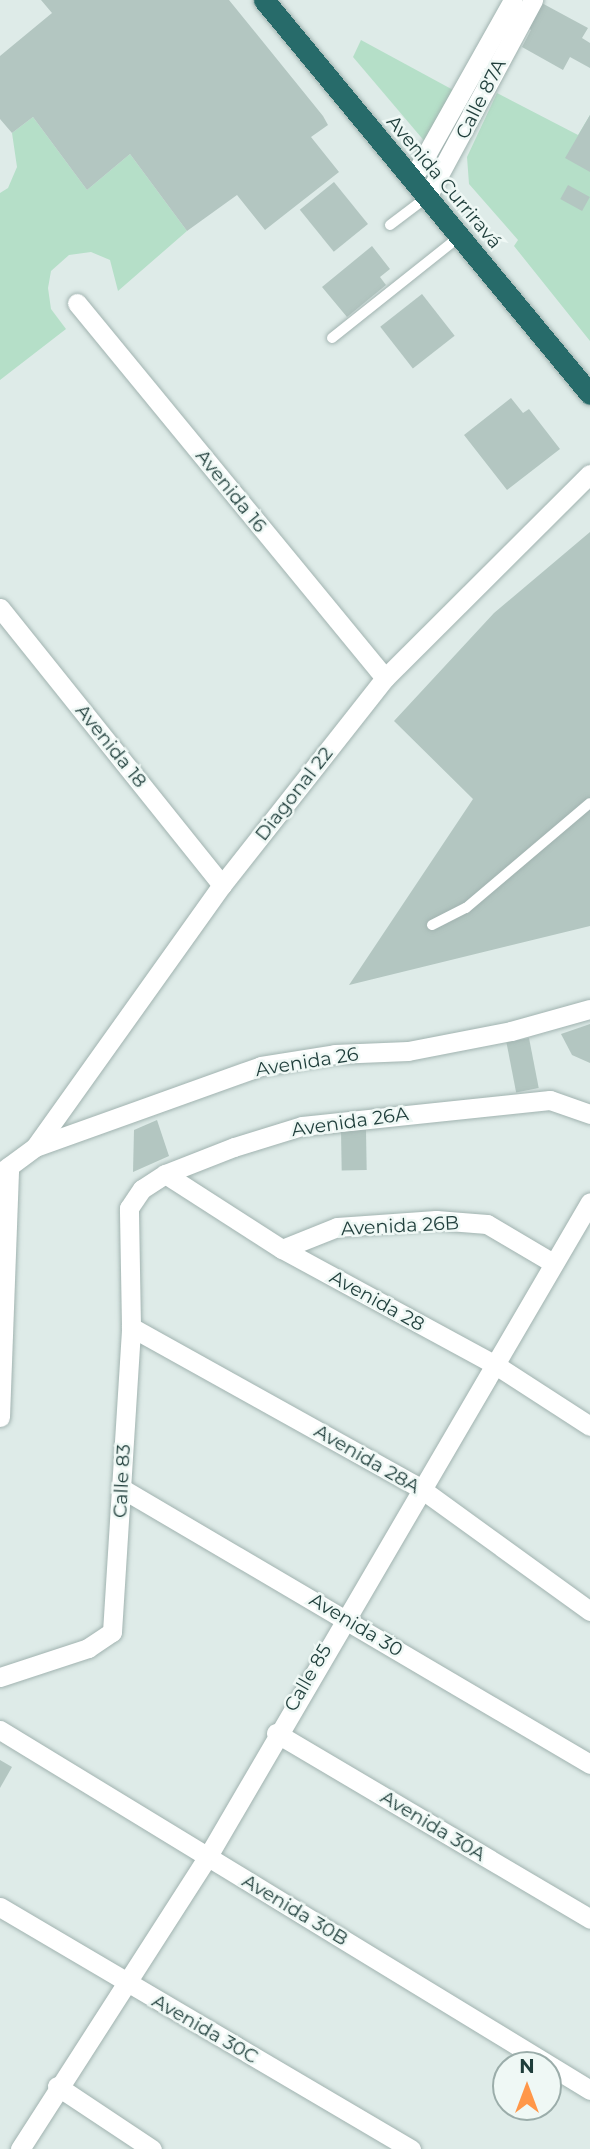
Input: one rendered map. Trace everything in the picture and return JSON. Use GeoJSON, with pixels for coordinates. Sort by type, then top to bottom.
{"type":"FeatureCollection","features":[{"type":"Feature","properties":{"kind":"highway","name":"Avenida Curriravá"},"geometry":{"type":"LineString","coordinates":[[264,0],[590,394]]}},
{"type":"Feature","properties":{"kind":"street","name":"Calle 87A"},"geometry":{"type":"LineString","coordinates":[[427,197],[502,40],[513,0]]}},
{"type":"Feature","properties":{"kind":"street","name":"Calle 87A"},"geometry":{"type":"LineString","coordinates":[[412,180],[502,40],[533,0]]}},
{"type":"Feature","properties":{"kind":"street","name":"Avenida 16"},"geometry":{"type":"LineString","coordinates":[[78,303],[385,678]]}},
{"type":"Feature","properties":{"kind":"street","name":"Diagonal 22"},"geometry":{"type":"LineString","coordinates":[[35,1147],[222,885],[385,678],[590,474]]}},
{"type":"Feature","properties":{"kind":"street","name":"Avenida 18"},"geometry":{"type":"LineString","coordinates":[[0,608],[222,885]]}},
{"type":"Feature","properties":{"kind":"street","name":"Avenida 26"},"geometry":{"type":"LineString","coordinates":[[4,1170],[35,1147],[261,1066],[335,1054],[408,1051],[512,1031],[590,1009]]}},
{"type":"Feature","properties":{"kind":"street","name":"Avenida 26A"},"geometry":{"type":"LineString","coordinates":[[129,1208],[142,1189],[165,1174],[302,1126],[550,1100],[590,1114]]}},
{"type":"Feature","properties":{"kind":"street"},"geometry":{"type":"LineString","coordinates":[[0,1417],[11,1206],[4,1170]]}},
{"type":"Feature","properties":{"kind":"street","name":"Avenida 28"},"geometry":{"type":"LineString","coordinates":[[165,1174],[282,1249],[494,1364],[590,1426]]}},
{"type":"Feature","properties":{"kind":"street","name":"Calle 85"},"geometry":{"type":"LineString","coordinates":[[20,2149],[57,2086],[208,1856],[276,1733],[590,1202]]}},
{"type":"Feature","properties":{"kind":"street","name":"Calle 83"},"geometry":{"type":"LineString","coordinates":[[0,1676],[88,1648],[111,1632],[131,1327],[129,1208]]}},
{"type":"Feature","properties":{"kind":"street","name":"Avenida 26B"},"geometry":{"type":"LineString","coordinates":[[282,1249],[337,1227],[436,1220],[488,1224],[553,1263]]}},
{"type":"Feature","properties":{"kind":"street","name":"Avenida 28A"},"geometry":{"type":"LineString","coordinates":[[131,1327],[420,1488],[590,1611]]}},
{"type":"Feature","properties":{"kind":"street","name":"Avenida 30"},"geometry":{"type":"LineString","coordinates":[[121,1488],[344,1617],[590,1765]]}},
{"type":"Feature","properties":{"kind":"street","name":"Avenida 30B"},"geometry":{"type":"LineString","coordinates":[[0,1730],[590,2090]]}},
{"type":"Feature","properties":{"kind":"street","name":"Avenida 30A"},"geometry":{"type":"LineString","coordinates":[[276,1733],[590,1919]]}},
{"type":"Feature","properties":{"kind":"street","name":"Avenida 30C"},"geometry":{"type":"LineString","coordinates":[[0,1907],[124,1983],[411,2149]]}},
{"type":"Feature","properties":{"kind":"street"},"geometry":{"type":"LineString","coordinates":[[57,2086],[152,2149]]}},
{"type":"Feature","properties":{"kind":"lane"},"geometry":{"type":"LineString","coordinates":[[390,225],[427,197]]}},
{"type":"Feature","properties":{"kind":"lane"},"geometry":{"type":"LineString","coordinates":[[332,338],[459,237]]}},
{"type":"Feature","properties":{"kind":"lane"},"geometry":{"type":"LineString","coordinates":[[432,925],[466,908],[590,803]]}},
{"type":"Feature","properties":{"kind":"green space"},"geometry":{"type":"Polygon","coordinates":[[[361,40],[455,91],[426,143],[353,57],[361,40]]]}},
{"type":"Feature","properties":{"kind":"green space"},"geometry":{"type":"Polygon","coordinates":[[[497,93],[578,135],[590,115],[590,341],[514,246],[518,240],[469,184],[467,157],[497,93]]]}},
{"type":"Feature","properties":{"kind":"green space"},"geometry":{"type":"Polygon","coordinates":[[[33,117],[87,190],[130,154],[187,231],[118,291],[110,260],[91,252],[69,255],[51,271],[48,288],[51,309],[66,329],[0,380],[0,193],[8,188],[17,167],[12,133],[33,117]]]}},
{"type":"Feature","properties":{"kind":"building"},"geometry":{"type":"Polygon","coordinates":[[[41,0],[229,0],[323,116],[328,125],[311,137],[339,172],[265,230],[237,195],[187,231],[130,154],[87,190],[33,117],[12,133],[0,119],[0,56],[52,13],[41,0]]]}},
{"type":"Feature","properties":{"kind":"building"},"geometry":{"type":"Polygon","coordinates":[[[538,1],[588,28],[582,38],[590,43],[590,68],[570,57],[563,70],[522,47],[531,30],[525,26],[538,1]]]}},
{"type":"Feature","properties":{"kind":"building"},"geometry":{"type":"Polygon","coordinates":[[[590,115],[590,172],[565,158],[590,115]]]}},
{"type":"Feature","properties":{"kind":"building"},"geometry":{"type":"Polygon","coordinates":[[[334,182],[368,224],[334,252],[300,210],[334,182]]]}},
{"type":"Feature","properties":{"kind":"building"},"geometry":{"type":"Polygon","coordinates":[[[568,185],[590,197],[582,211],[560,199],[568,185]]]}},
{"type":"Feature","properties":{"kind":"building"},"geometry":{"type":"Polygon","coordinates":[[[372,246],[390,269],[380,277],[386,285],[347,317],[322,287],[372,246]]]}},
{"type":"Feature","properties":{"kind":"building"},"geometry":{"type":"Polygon","coordinates":[[[422,294],[455,336],[413,368],[380,327],[422,294]]]}},
{"type":"Feature","properties":{"kind":"building"},"geometry":{"type":"Polygon","coordinates":[[[511,398],[523,413],[529,409],[560,449],[507,490],[464,435],[511,398]]]}},
{"type":"Feature","properties":{"kind":"building"},"geometry":{"type":"Polygon","coordinates":[[[590,532],[590,926],[349,985],[473,799],[394,721],[494,613],[590,532]]]}},
{"type":"Feature","properties":{"kind":"building"},"geometry":{"type":"Polygon","coordinates":[[[590,1024],[590,1063],[572,1055],[561,1034],[590,1024]]]}},
{"type":"Feature","properties":{"kind":"building"},"geometry":{"type":"Polygon","coordinates":[[[529,1038],[539,1088],[516,1092],[506,1042],[529,1038]]]}},
{"type":"Feature","properties":{"kind":"building"},"geometry":{"type":"Polygon","coordinates":[[[157,1120],[169,1156],[133,1172],[134,1130],[157,1120]]]}},
{"type":"Feature","properties":{"kind":"building"},"geometry":{"type":"Polygon","coordinates":[[[341,1130],[366,1130],[367,1170],[342,1170],[341,1130]]]}},
{"type":"Feature","properties":{"kind":"building"},"geometry":{"type":"Polygon","coordinates":[[[0,1760],[12,1767],[0,1788],[0,1760]]]}}]}
